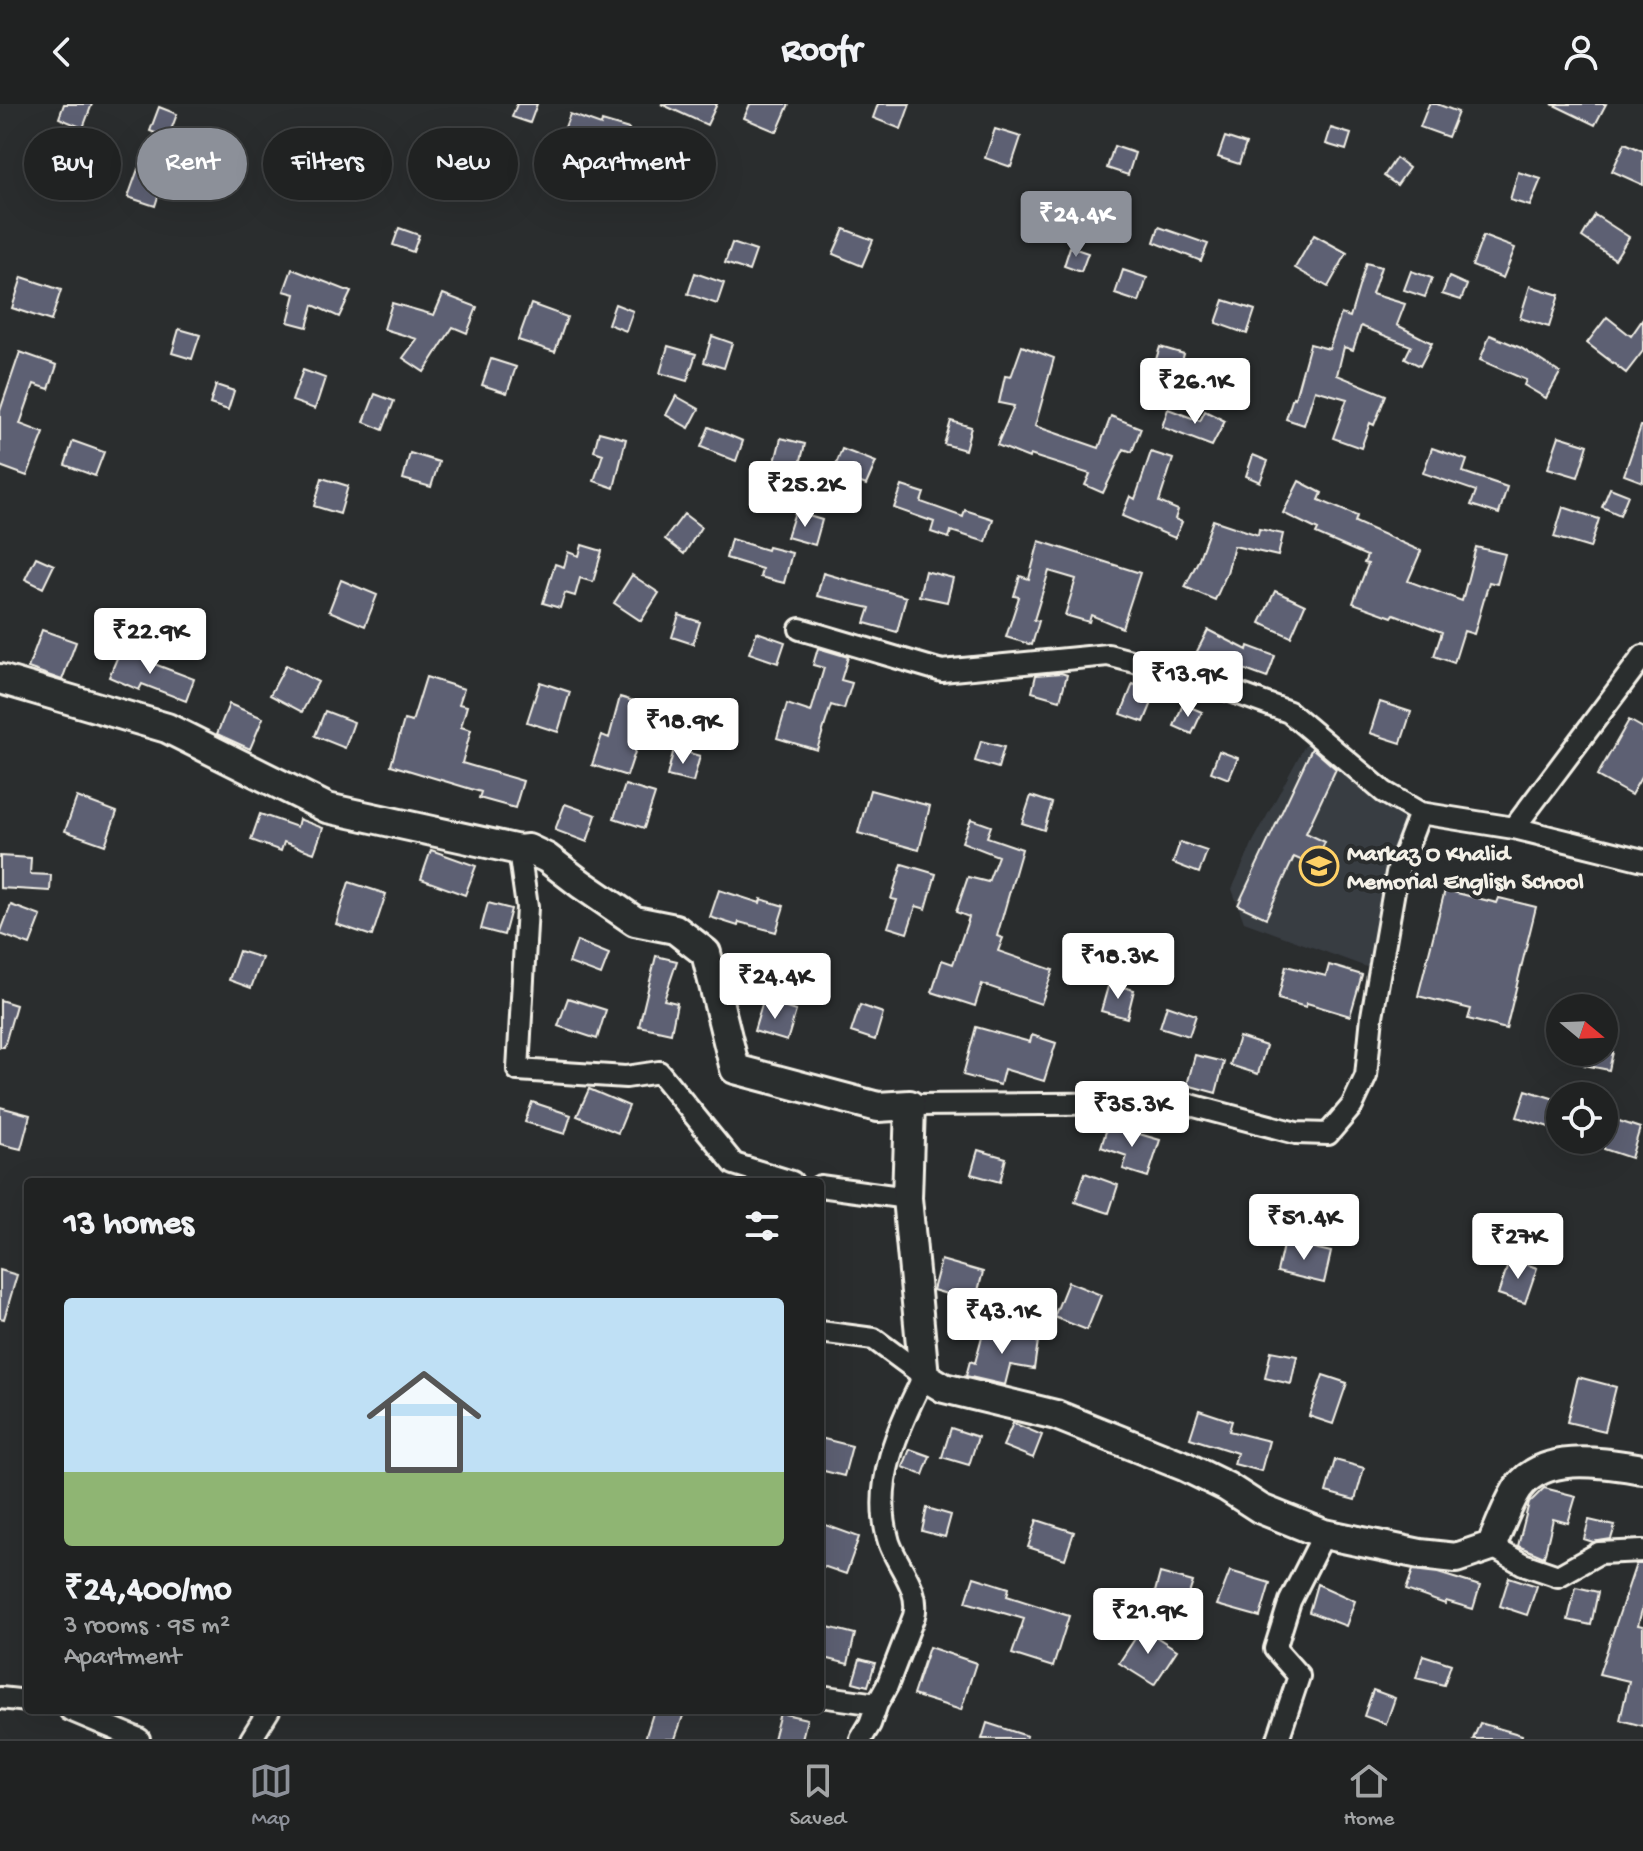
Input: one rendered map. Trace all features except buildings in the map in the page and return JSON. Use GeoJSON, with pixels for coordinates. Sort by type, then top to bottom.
{"type":"FeatureCollection","features":[{"type":"Feature","properties":{"kind":"main road"},"geometry":{"type":"LineString","coordinates":[[0,679],[167,728],[327,808],[519,850],[528,849],[547,858],[635,921],[675,929],[706,953],[735,1069],[878,1107],[910,1105],[907,1198],[924,1376],[944,1388],[1056,1415],[1184,1466],[1227,1487],[1261,1509],[1324,1534],[1420,1554],[1456,1558],[1491,1546],[1518,1489],[1532,1474],[1549,1465],[1585,1464],[1643,1469]]}},
{"type":"Feature","properties":{"kind":"street"},"geometry":{"type":"LineString","coordinates":[[800,629],[942,671],[1108,655],[1192,677],[1289,712],[1384,792],[1420,813],[1514,828],[1643,860]]}},
{"type":"Feature","properties":{"kind":"street"},"geometry":{"type":"LineString","coordinates":[[1514,828],[1643,656]]}},
{"type":"Feature","properties":{"kind":"street"},"geometry":{"type":"LineString","coordinates":[[910,1105],[1183,1103],[1296,1133],[1328,1134],[1352,1106],[1366,1076],[1372,1016],[1397,873],[1420,813]]}},
{"type":"Feature","properties":{"kind":"street"},"geometry":{"type":"LineString","coordinates":[[519,850],[527,907],[518,1070],[626,1077],[659,1072],[734,1164],[779,1178]]}},
{"type":"Feature","properties":{"kind":"street"},"geometry":{"type":"LineString","coordinates":[[824,1187],[907,1198]]}},
{"type":"Feature","properties":{"kind":"street"},"geometry":{"type":"LineString","coordinates":[[824,1333],[874,1339],[924,1376],[901,1422],[885,1474],[884,1501],[889,1541],[914,1591],[916,1606],[887,1686],[861,1739]]}},
{"type":"Feature","properties":{"kind":"street"},"geometry":{"type":"LineString","coordinates":[[1278,1739],[1299,1676],[1275,1649],[1290,1601],[1324,1534]]}},
{"type":"Feature","properties":{"kind":"street"},"geometry":{"type":"LineString","coordinates":[[1491,1546],[1523,1564],[1558,1576],[1599,1553],[1643,1551]]}},
{"type":"Feature","properties":{"kind":"street"},"geometry":{"type":"LineString","coordinates":[[824,1697],[877,1704]]}},
{"type":"Feature","properties":{"kind":"street"},"geometry":{"type":"LineString","coordinates":[[0,1698],[24,1701]]}},
{"type":"Feature","properties":{"kind":"street"},"geometry":{"type":"LineString","coordinates":[[80,1714],[139,1739]]}},
{"type":"Feature","properties":{"kind":"street"},"geometry":{"type":"LineString","coordinates":[[251,1739],[267,1714]]}},
{"type":"Feature","properties":{"kind":"shaded area","name":"Markaz O Khalid Memorial English School"},"geometry":{"type":"Polygon","coordinates":[[[1313,736],[1405,820],[1372,969],[1244,922],[1232,889],[1253,842],[1304,747],[1313,736]]]}},
{"type":"Feature","properties":{"kind":"place","name":"Markaz O Khalid Memorial English School"},"geometry":{"type":"Point","coordinates":[1319,866]}}]}
